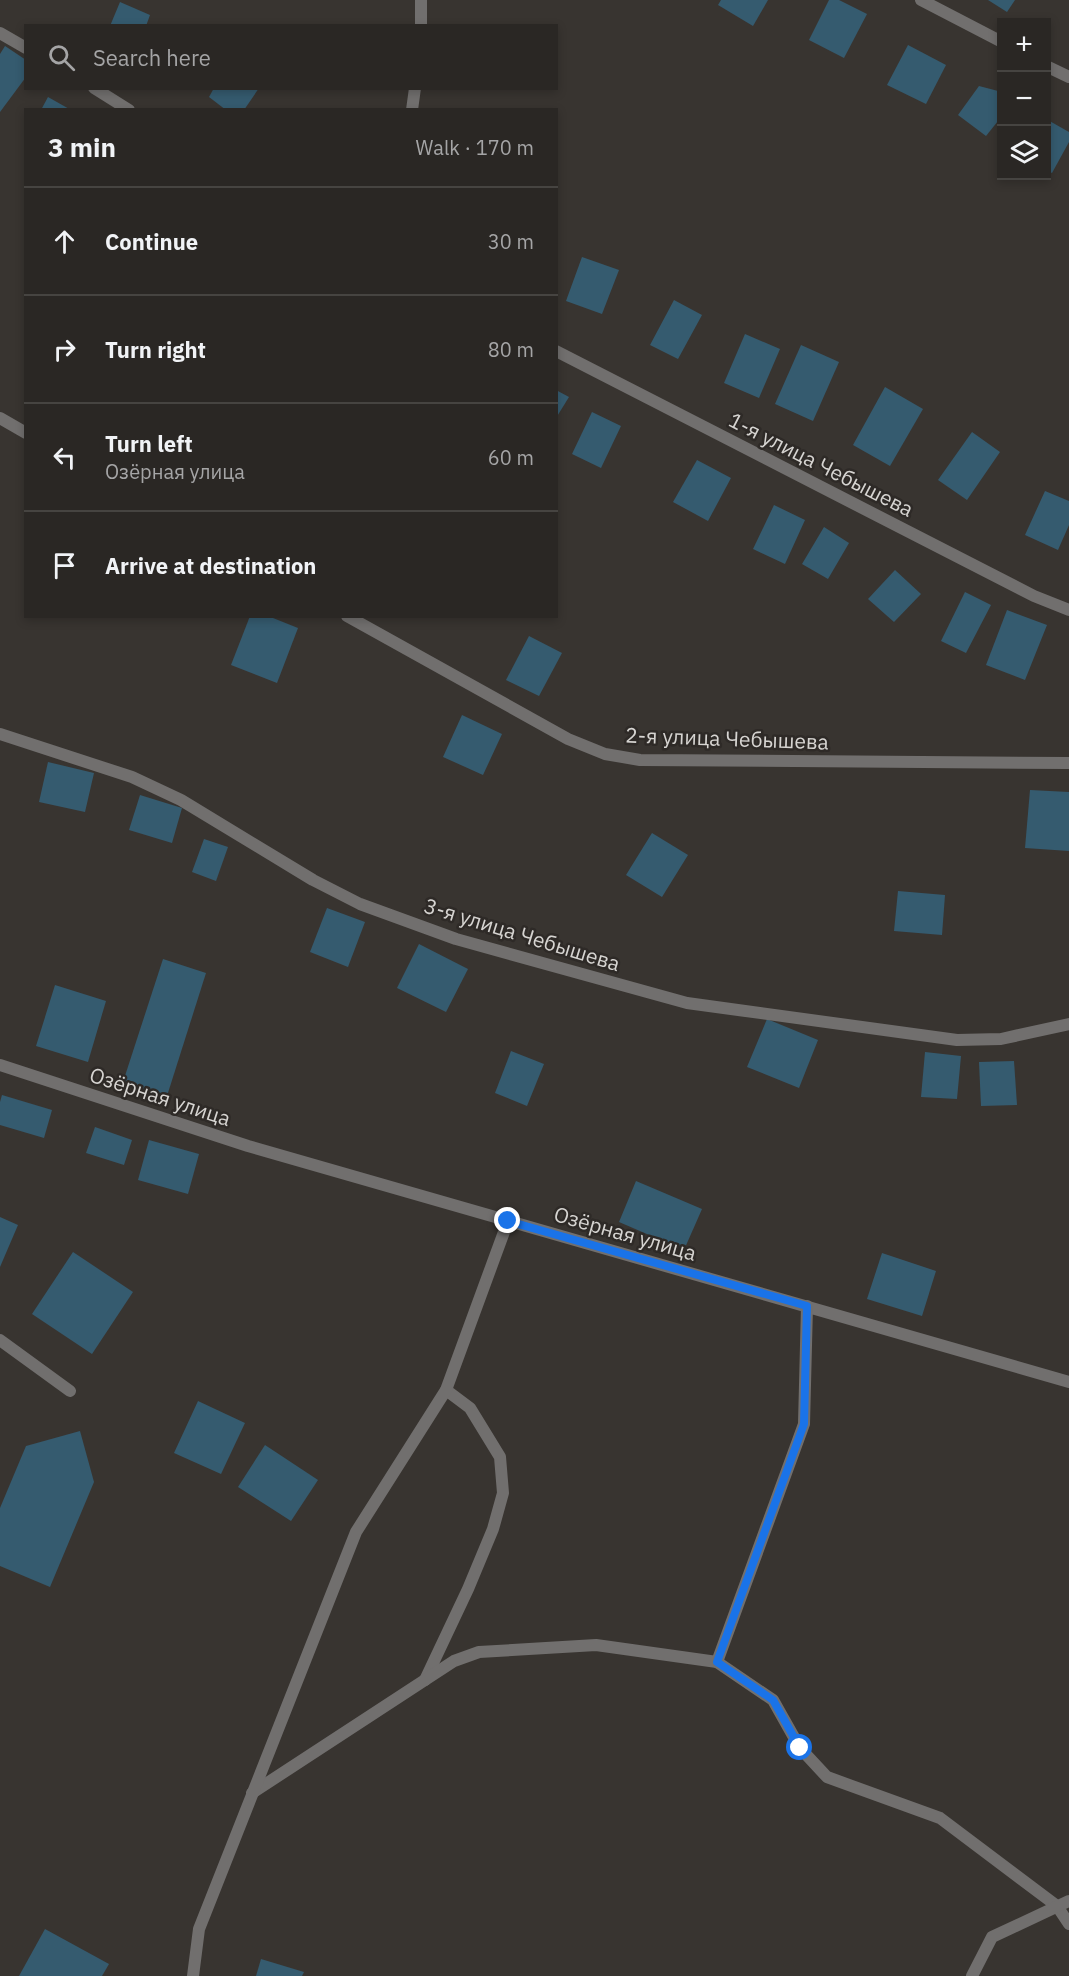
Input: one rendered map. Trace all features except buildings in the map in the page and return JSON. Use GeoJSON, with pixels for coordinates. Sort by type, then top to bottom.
{"type":"FeatureCollection","features":[{"type":"Feature","properties":{"kind":"street"},"geometry":{"type":"LineString","coordinates":[[420,24],[421,0]]}},
{"type":"Feature","properties":{"kind":"street"},"geometry":{"type":"LineString","coordinates":[[921,0],[997,39]]}},
{"type":"Feature","properties":{"kind":"street"},"geometry":{"type":"LineString","coordinates":[[0,33],[24,47]]}},
{"type":"Feature","properties":{"kind":"street"},"geometry":{"type":"LineString","coordinates":[[1051,68],[1069,77]]}},
{"type":"Feature","properties":{"kind":"street"},"geometry":{"type":"LineString","coordinates":[[97,90],[126,108]]}},
{"type":"Feature","properties":{"kind":"street"},"geometry":{"type":"LineString","coordinates":[[412,108],[415,90]]}},
{"type":"Feature","properties":{"kind":"street","name":"1-я улица Чебышева"},"geometry":{"type":"LineString","coordinates":[[558,352],[1034,596],[1069,610]]}},
{"type":"Feature","properties":{"kind":"street"},"geometry":{"type":"LineString","coordinates":[[0,418],[24,432]]}},
{"type":"Feature","properties":{"kind":"street","name":"2-я улица Чебышева"},"geometry":{"type":"LineString","coordinates":[[351,618],[568,739],[605,754],[640,760],[1069,764]]}},
{"type":"Feature","properties":{"kind":"street","name":"3-я улица Чебышева"},"geometry":{"type":"LineString","coordinates":[[0,734],[132,777],[171,795],[313,880],[360,904],[456,939],[687,1003],[957,1040],[1001,1039],[1069,1024]]}},
{"type":"Feature","properties":{"kind":"street","name":"Озёрная улица"},"geometry":{"type":"LineString","coordinates":[[0,1065],[248,1146],[1069,1382]]}},
{"type":"Feature","properties":{"kind":"street"},"geometry":{"type":"LineString","coordinates":[[194,1976],[199,1929],[356,1532],[446,1390],[508,1221]]}},
{"type":"Feature","properties":{"kind":"street"},"geometry":{"type":"LineString","coordinates":[[717,1662],[804,1424],[807,1306]]}},
{"type":"Feature","properties":{"kind":"street"},"geometry":{"type":"LineString","coordinates":[[0,1340],[70,1391]]}},
{"type":"Feature","properties":{"kind":"street"},"geometry":{"type":"LineString","coordinates":[[425,1681],[493,1529],[503,1493],[500,1457],[470,1408],[446,1390]]}},
{"type":"Feature","properties":{"kind":"street"},"geometry":{"type":"LineString","coordinates":[[252,1793],[454,1661],[479,1652],[596,1645],[717,1662],[773,1700],[800,1748],[827,1777],[940,1818],[1063,1903],[1069,1924]]}},
{"type":"Feature","properties":{"kind":"street"},"geometry":{"type":"LineString","coordinates":[[972,1976],[992,1937],[1063,1903]]}},
{"type":"Feature","properties":{"kind":"route"},"geometry":{"type":"LineString","coordinates":[[508,1221],[807,1306],[804,1424],[717,1662],[773,1700],[800,1748]]}}]}
